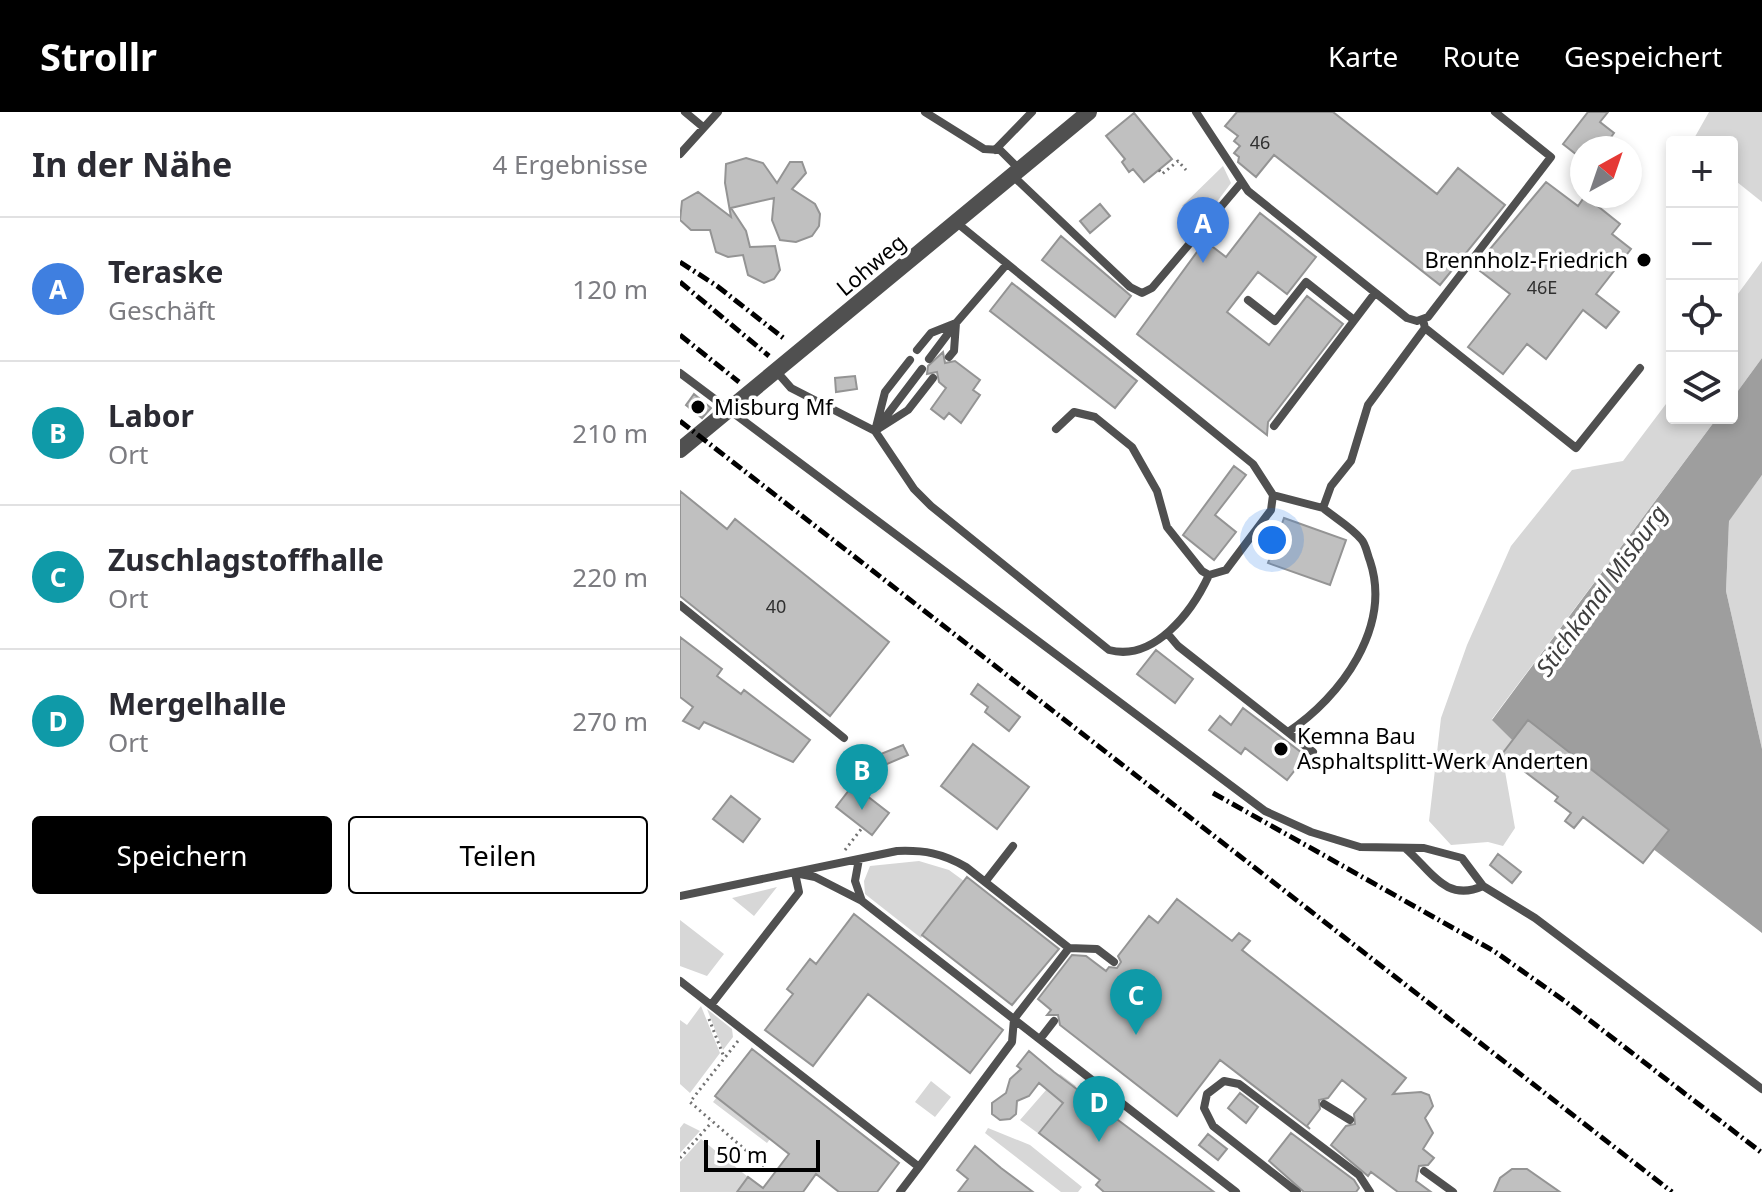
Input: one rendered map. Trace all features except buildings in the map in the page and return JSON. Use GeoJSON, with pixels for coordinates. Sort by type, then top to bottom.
{"type":"FeatureCollection","features":[{"type":"Feature","properties":{"kind":"street","name":"Lohweg"},"geometry":{"type":"LineString","coordinates":[[680,450],[1089,112]]}},
{"type":"Feature","properties":{"kind":"lane"},"geometry":{"type":"LineString","coordinates":[[685,112],[703,127]]}},
{"type":"Feature","properties":{"kind":"lane"},"geometry":{"type":"LineString","coordinates":[[680,154],[718,112]]}},
{"type":"Feature","properties":{"kind":"lane"},"geometry":{"type":"LineString","coordinates":[[925,112],[984,149],[1000,150],[1016,173],[1130,287],[1142,293],[1152,288],[1241,183]]}},
{"type":"Feature","properties":{"kind":"lane"},"geometry":{"type":"LineString","coordinates":[[995,150],[1032,112]]}},
{"type":"Feature","properties":{"kind":"lane"},"geometry":{"type":"LineString","coordinates":[[1323,508],[1331,486],[1351,461],[1368,405],[1424,324],[1551,157],[1495,112]]}},
{"type":"Feature","properties":{"kind":"lane"},"geometry":{"type":"LineString","coordinates":[[1200,113],[1241,183],[1262,204],[1407,318],[1424,324],[1576,448],[1640,368]]}},
{"type":"Feature","properties":{"kind":"lane"},"geometry":{"type":"LineString","coordinates":[[777,372],[791,388],[875,431],[914,489],[931,506],[1109,650],[1140,651],[1167,633],[1209,575],[1226,570],[1271,510],[1273,495],[1253,464],[957,223]]}},
{"type":"Feature","properties":{"kind":"lane"},"geometry":{"type":"LineString","coordinates":[[929,359],[1007,264]]}},
{"type":"Feature","properties":{"kind":"lane"},"geometry":{"type":"LineString","coordinates":[[1248,300],[1275,321],[1306,282],[1354,320]]}},
{"type":"Feature","properties":{"kind":"lane"},"geometry":{"type":"LineString","coordinates":[[1274,426],[1354,320],[1377,295]]}},
{"type":"Feature","properties":{"kind":"lane"},"geometry":{"type":"LineString","coordinates":[[917,350],[931,333],[956,323]]}},
{"type":"Feature","properties":{"kind":"lane"},"geometry":{"type":"LineString","coordinates":[[949,357],[954,351],[956,323]]}},
{"type":"Feature","properties":{"kind":"lane"},"geometry":{"type":"LineString","coordinates":[[875,431],[885,392],[910,360]]}},
{"type":"Feature","properties":{"kind":"lane"},"geometry":{"type":"LineString","coordinates":[[875,431],[922,369]]}},
{"type":"Feature","properties":{"kind":"lane"},"geometry":{"type":"LineString","coordinates":[[680,373],[733,409],[1265,811],[1311,832],[1360,847],[1424,848],[1462,858],[1483,886],[1535,918],[1762,1089]]}},
{"type":"Feature","properties":{"kind":"lane"},"geometry":{"type":"LineString","coordinates":[[875,431],[908,410],[933,378]]}},
{"type":"Feature","properties":{"kind":"lane"},"geometry":{"type":"LineString","coordinates":[[1056,429],[1074,412],[1084,412],[1132,447],[1157,491],[1167,527],[1202,571],[1209,575]]}},
{"type":"Feature","properties":{"kind":"lane"},"geometry":{"type":"LineString","coordinates":[[1273,495],[1323,508],[1363,540],[1374,574],[1374,613],[1362,651],[1319,709],[1288,732]]}},
{"type":"Feature","properties":{"kind":"lane"},"geometry":{"type":"LineString","coordinates":[[680,605],[844,738]]}},
{"type":"Feature","properties":{"kind":"lane"},"geometry":{"type":"LineString","coordinates":[[1167,633],[1178,646],[1313,752]]}},
{"type":"Feature","properties":{"kind":"lane"},"geometry":{"type":"LineString","coordinates":[[985,882],[1013,846]]}},
{"type":"Feature","properties":{"kind":"lane"},"geometry":{"type":"LineString","coordinates":[[1404,848],[1454,892],[1467,893],[1483,886]]}},
{"type":"Feature","properties":{"kind":"lane"},"geometry":{"type":"LineString","coordinates":[[680,896],[846,861],[923,850],[947,856],[1069,948],[1097,949],[1114,962]]}},
{"type":"Feature","properties":{"kind":"lane"},"geometry":{"type":"LineString","coordinates":[[859,859],[855,881],[862,901]]}},
{"type":"Feature","properties":{"kind":"lane"},"geometry":{"type":"LineString","coordinates":[[795,873],[815,877],[862,901],[1236,1192]]}},
{"type":"Feature","properties":{"kind":"lane"},"geometry":{"type":"LineString","coordinates":[[711,1005],[799,892],[795,873]]}},
{"type":"Feature","properties":{"kind":"lane"},"geometry":{"type":"LineString","coordinates":[[900,1192],[1012,1042],[1014,1019],[1069,948]]}},
{"type":"Feature","properties":{"kind":"lane"},"geometry":{"type":"LineString","coordinates":[[680,981],[919,1167]]}},
{"type":"Feature","properties":{"kind":"lane"},"geometry":{"type":"LineString","coordinates":[[1040,1039],[1054,1021]]}},
{"type":"Feature","properties":{"kind":"lane"},"geometry":{"type":"LineString","coordinates":[[1297,1192],[1213,1126],[1204,1108],[1210,1091],[1224,1081],[1239,1084],[1359,1175],[1370,1192]]}},
{"type":"Feature","properties":{"kind":"lane"},"geometry":{"type":"LineString","coordinates":[[1201,1084],[1210,1091]]}},
{"type":"Feature","properties":{"kind":"lane"},"geometry":{"type":"LineString","coordinates":[[1324,1104],[1350,1120]]}},
{"type":"Feature","properties":{"kind":"lane"},"geometry":{"type":"LineString","coordinates":[[1424,1171],[1453,1192]]}},
{"type":"Feature","properties":{"kind":"path"},"geometry":{"type":"LineString","coordinates":[[1159,170],[1162,174],[1178,161],[1186,170]]}},
{"type":"Feature","properties":{"kind":"path"},"geometry":{"type":"LineString","coordinates":[[846,861],[844,851],[862,828]]}},
{"type":"Feature","properties":{"kind":"path"},"geometry":{"type":"LineString","coordinates":[[700,997],[724,1059]]}},
{"type":"Feature","properties":{"kind":"path"},"geometry":{"type":"LineString","coordinates":[[745,1032],[690,1102],[764,1166]]}},
{"type":"Feature","properties":{"kind":"path"},"geometry":{"type":"LineString","coordinates":[[680,1158],[713,1122]]}},
{"type":"Feature","properties":{"kind":"shaded area"},"geometry":{"type":"Polygon","coordinates":[[[1709,112],[1762,112],[1762,202],[1738,183],[1738,136],[1695,136],[1709,112]]]}},
{"type":"Feature","properties":{"kind":"shaded area"},"geometry":{"type":"Polygon","coordinates":[[[1223,166],[1231,183],[1202,222],[1182,206],[1223,166]]]}},
{"type":"Feature","properties":{"kind":"shaded area"},"geometry":{"type":"Polygon","coordinates":[[[1762,261],[1762,358],[1738,391],[1738,352],[1738,294],[1762,261]]]}},
{"type":"Feature","properties":{"kind":"shaded area"},"geometry":{"type":"Polygon","coordinates":[[[1666,404],[1666,424],[1713,424],[1492,719],[1512,740],[1502,754],[1515,828],[1503,846],[1488,842],[1451,845],[1429,821],[1441,718],[1467,645],[1511,546],[1572,470],[1623,461],[1666,404]]]}},
{"type":"Feature","properties":{"kind":"shaded area"},"geometry":{"type":"Polygon","coordinates":[[[1762,475],[1762,749],[1726,591],[1729,520],[1762,475]]]}},
{"type":"Feature","properties":{"kind":"shaded area"},"geometry":{"type":"Polygon","coordinates":[[[919,861],[949,870],[964,881],[921,938],[865,894],[864,881],[870,866],[919,861]]]}},
{"type":"Feature","properties":{"kind":"shaded area"},"geometry":{"type":"Polygon","coordinates":[[[777,887],[754,916],[732,898],[777,887]]]}},
{"type":"Feature","properties":{"kind":"shaded area"},"geometry":{"type":"Polygon","coordinates":[[[680,920],[724,954],[707,976],[680,966],[680,920]]]}},
{"type":"Feature","properties":{"kind":"shaded area"},"geometry":{"type":"Polygon","coordinates":[[[701,1006],[720,1053],[690,1093],[680,1084],[680,1020],[687,1025],[701,1006]]]}},
{"type":"Feature","properties":{"kind":"shaded area"},"geometry":{"type":"Polygon","coordinates":[[[707,1009],[732,1029],[733,1037],[723,1050],[707,1009]]]}},
{"type":"Feature","properties":{"kind":"shaded area"},"geometry":{"type":"Polygon","coordinates":[[[1060,1074],[1076,1086],[1039,1134],[1020,1120],[1060,1074]]]}},
{"type":"Feature","properties":{"kind":"shaded area"},"geometry":{"type":"Polygon","coordinates":[[[931,1081],[951,1097],[935,1117],[915,1102],[931,1081]]]}},
{"type":"Feature","properties":{"kind":"shaded area"},"geometry":{"type":"Polygon","coordinates":[[[717,1097],[770,1139],[767,1143],[713,1102],[717,1097]]]}},
{"type":"Feature","properties":{"kind":"shaded area"},"geometry":{"type":"Polygon","coordinates":[[[684,1123],[700,1131],[680,1153],[680,1128],[684,1123]]]}},
{"type":"Feature","properties":{"kind":"shaded area"},"geometry":{"type":"Polygon","coordinates":[[[988,1128],[1030,1145],[1082,1187],[1078,1192],[1061,1192],[985,1133],[988,1128]]]}},
{"type":"Feature","properties":{"kind":"shaded area"},"geometry":{"type":"Polygon","coordinates":[[[701,1139],[748,1177],[737,1192],[680,1192],[680,1162],[701,1139]]]}},
{"type":"Feature","properties":{"kind":"water","name":"Stichkanal Misburg"},"geometry":{"type":"Polygon","coordinates":[[[1762,358],[1762,475],[1729,521],[1726,591],[1762,749],[1762,933],[1512,740],[1492,720],[1713,424],[1738,424],[1738,391],[1762,358]]]}},
{"type":"Feature","properties":{"kind":"railway"},"geometry":{"type":"LineString","coordinates":[[680,262],[717,286],[786,340]]}},
{"type":"Feature","properties":{"kind":"railway"},"geometry":{"type":"LineString","coordinates":[[680,282],[769,356]]}},
{"type":"Feature","properties":{"kind":"railway"},"geometry":{"type":"LineString","coordinates":[[680,335],[739,382]]}},
{"type":"Feature","properties":{"kind":"railway"},"geometry":{"type":"LineString","coordinates":[[680,421],[1672,1192]]}},
{"type":"Feature","properties":{"kind":"railway"},"geometry":{"type":"LineString","coordinates":[[1213,793],[1494,951],[1566,1002],[1762,1153]]}},
{"type":"Feature","properties":{"kind":"place","name":"Brennholz-Friedrich"},"geometry":{"type":"Point","coordinates":[1644,260]}},
{"type":"Feature","properties":{"kind":"place","name":"Teraske"},"geometry":{"type":"Point","coordinates":[1203,263]}},
{"type":"Feature","properties":{"kind":"place","name":"Misburg Mf"},"geometry":{"type":"Point","coordinates":[698,407]}},
{"type":"Feature","properties":{"kind":"place","name":"Kemna Bau Asphaltsplitt-Werk Anderten"},"geometry":{"type":"Point","coordinates":[1281,749]}},
{"type":"Feature","properties":{"kind":"place","name":"Labor"},"geometry":{"type":"Point","coordinates":[862,810]}},
{"type":"Feature","properties":{"kind":"place","name":"Zuschlagstoffhalle"},"geometry":{"type":"Point","coordinates":[1136,1035]}},
{"type":"Feature","properties":{"kind":"place","name":"Mergelhalle"},"geometry":{"type":"Point","coordinates":[1099,1142]}}]}
